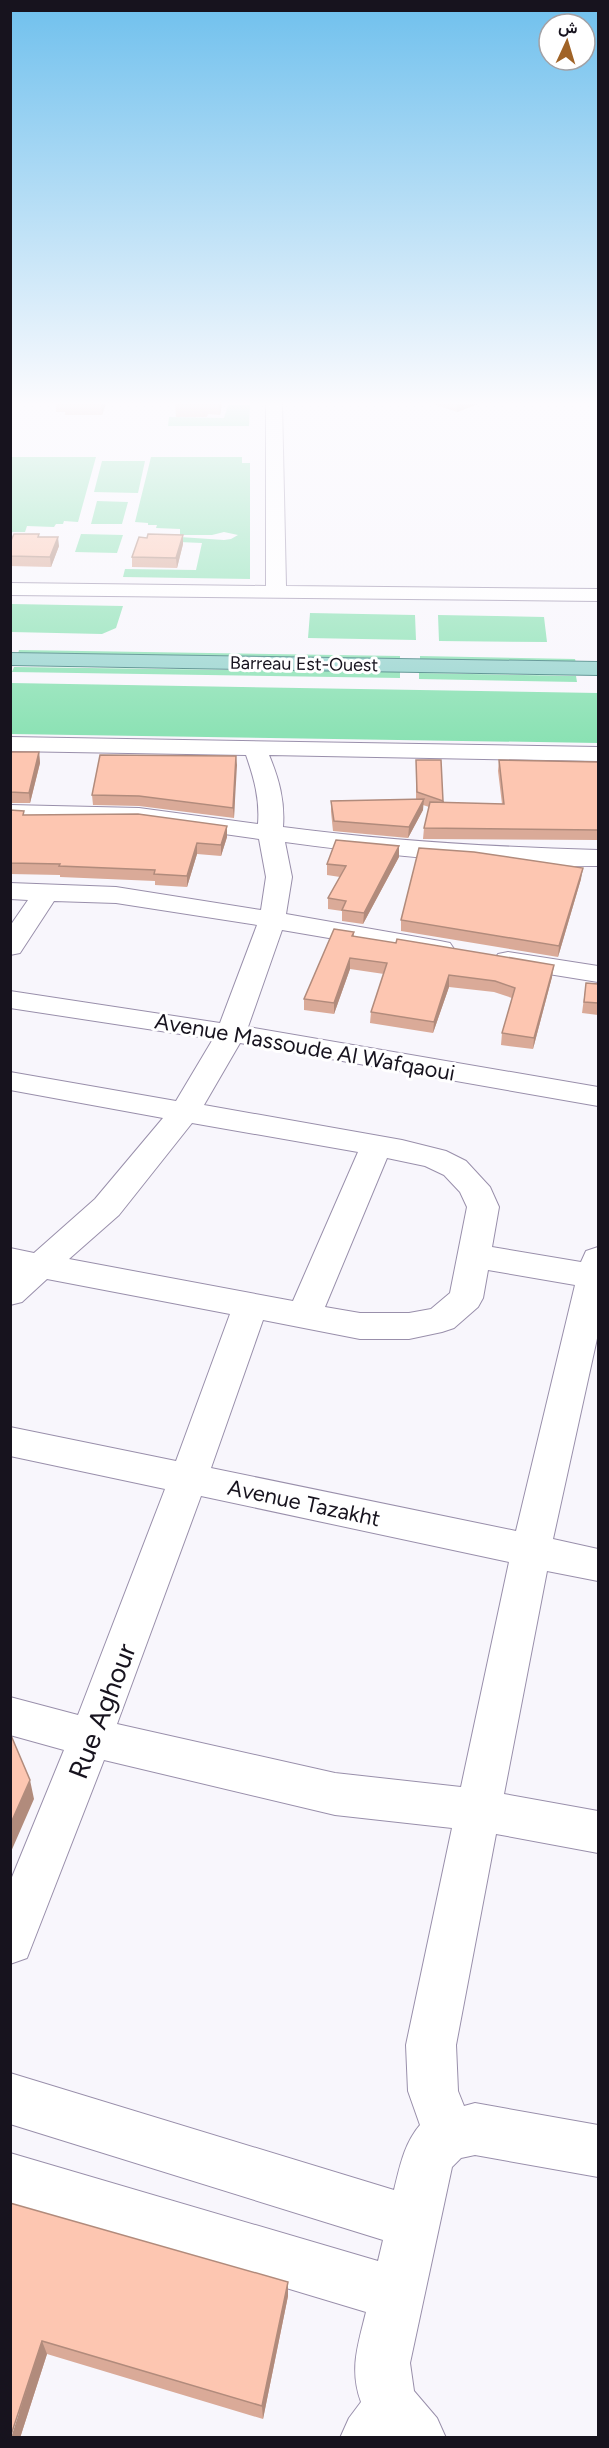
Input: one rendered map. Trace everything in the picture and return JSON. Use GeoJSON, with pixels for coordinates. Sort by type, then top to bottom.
{"type":"FeatureCollection","features":[{"type":"Feature","properties":{"kind":"main road","name":"Barreau Est-Ouest"},"geometry":{"type":"LineString","coordinates":[[10,659],[598,669]]}},
{"type":"Feature","properties":{"kind":"main road","name":"Barreau Est-Ouest"},"geometry":{"type":"LineString","coordinates":[[10,678],[598,687]]}},
{"type":"Feature","properties":{"kind":"street"},"geometry":{"type":"LineString","coordinates":[[275,518],[276,592]]}},
{"type":"Feature","properties":{"kind":"street"},"geometry":{"type":"LineString","coordinates":[[10,589],[598,594]]}},
{"type":"Feature","properties":{"kind":"street"},"geometry":{"type":"LineString","coordinates":[[10,744],[598,754]]}},
{"type":"Feature","properties":{"kind":"street"},"geometry":{"type":"LineString","coordinates":[[10,1293],[26,1263],[107,1207],[184,1112],[211,1071],[231,1033],[272,921],[279,877],[270,832],[272,807],[266,777],[255,749]]}},
{"type":"Feature","properties":{"kind":"street"},"geometry":{"type":"LineString","coordinates":[[10,812],[139,815],[405,849],[598,858]]}},
{"type":"Feature","properties":{"kind":"street"},"geometry":{"type":"LineString","coordinates":[[10,891],[47,891],[127,897],[598,974]]}},
{"type":"Feature","properties":{"kind":"street"},"geometry":{"type":"LineString","coordinates":[[10,947],[47,891]]}},
{"type":"Feature","properties":{"kind":"street","name":"Avenue Massoude Al Wafqaoui"},"geometry":{"type":"LineString","coordinates":[[10,999],[231,1033],[598,1097]]}},
{"type":"Feature","properties":{"kind":"street"},"geometry":{"type":"LineString","coordinates":[[10,1081],[435,1158],[455,1168],[474,1187],[483,1207],[466,1298],[442,1319],[409,1326],[360,1326],[26,1263]]}},
{"type":"Feature","properties":{"kind":"street"},"geometry":{"type":"LineString","coordinates":[[304,1315],[376,1146]]}},
{"type":"Feature","properties":{"kind":"street"},"geometry":{"type":"LineString","coordinates":[[449,2135],[433,2091],[431,2045],[531,1551],[597,1267],[473,1256]]}},
{"type":"Feature","properties":{"kind":"street","name":"Rue Aghour"},"geometry":{"type":"LineString","coordinates":[[10,1941],[93,1738],[250,1306]]}},
{"type":"Feature","properties":{"kind":"street","name":"Avenue Tazakht"},"geometry":{"type":"LineString","coordinates":[[10,1441],[598,1565]]}},
{"type":"Feature","properties":{"kind":"street"},"geometry":{"type":"LineString","coordinates":[[10,1716],[93,1738],[335,1794],[480,1810],[598,1832]]}},
{"type":"Feature","properties":{"kind":"street"},"geometry":{"type":"LineString","coordinates":[[10,2098],[412,2222]]}},
{"type":"Feature","properties":{"kind":"street"},"geometry":{"type":"LineString","coordinates":[[393,2428],[382,2363],[428,2157],[437,2144],[449,2135],[475,2129],[598,2151]]}},
{"type":"Feature","properties":{"kind":"street"},"geometry":{"type":"LineString","coordinates":[[10,2179],[397,2294]]}},
{"type":"Feature","properties":{"kind":"green space"},"geometry":{"type":"Polygon","coordinates":[[[11,518],[79,518],[78,522],[64,521],[63,524],[56,524],[54,527],[27,526],[25,532],[11,532],[11,518]]]}},
{"type":"Feature","properties":{"kind":"green space"},"geometry":{"type":"Polygon","coordinates":[[[93,518],[124,518],[122,524],[91,524],[93,518]]]}},
{"type":"Feature","properties":{"kind":"green space"},"geometry":{"type":"Polygon","coordinates":[[[136,518],[250,518],[250,579],[123,577],[125,569],[196,570],[202,543],[179,542],[180,537],[224,540],[238,535],[224,532],[212,535],[180,535],[180,529],[156,528],[157,525],[135,522],[136,518]]]}},
{"type":"Feature","properties":{"kind":"green space"},"geometry":{"type":"Polygon","coordinates":[[[81,534],[123,535],[117,553],[75,552],[81,534]]]}},
{"type":"Feature","properties":{"kind":"green space"},"geometry":{"type":"Polygon","coordinates":[[[11,604],[123,606],[116,628],[102,634],[11,632],[11,604]]]}},
{"type":"Feature","properties":{"kind":"green space"},"geometry":{"type":"Polygon","coordinates":[[[310,613],[415,615],[416,640],[308,638],[310,613]]]}},
{"type":"Feature","properties":{"kind":"green space"},"geometry":{"type":"Polygon","coordinates":[[[438,615],[544,617],[547,642],[439,641],[438,615]]]}},
{"type":"Feature","properties":{"kind":"green space"},"geometry":{"type":"Polygon","coordinates":[[[19,650],[400,656],[400,660],[18,654],[19,650]]]}},
{"type":"Feature","properties":{"kind":"green space"},"geometry":{"type":"Polygon","coordinates":[[[420,656],[575,659],[576,663],[420,660],[420,656]]]}},
{"type":"Feature","properties":{"kind":"green space"},"geometry":{"type":"Polygon","coordinates":[[[14,667],[400,672],[400,678],[12,672],[14,667]]]}},
{"type":"Feature","properties":{"kind":"green space"},"geometry":{"type":"Polygon","coordinates":[[[419,673],[576,676],[577,682],[419,679],[419,673]]]}},
{"type":"Feature","properties":{"kind":"green space"},"geometry":{"type":"Polygon","coordinates":[[[11,683],[598,693],[598,743],[11,734],[11,683]]]}},
{"type":"Feature","properties":{"kind":"building"},"geometry":{"type":"Polygon","coordinates":[[[14,534],[58,537],[50,557],[10,556],[10,543],[14,534]]]}},
{"type":"Feature","properties":{"kind":"building"},"geometry":{"type":"Polygon","coordinates":[[[148,534],[183,535],[176,558],[132,557],[139,537],[147,538],[148,534]]]}},
{"type":"Feature","properties":{"kind":"building"},"geometry":{"type":"Polygon","coordinates":[[[10,752],[39,752],[29,793],[10,792],[10,752]]]}},
{"type":"Feature","properties":{"kind":"building"},"geometry":{"type":"Polygon","coordinates":[[[100,755],[236,756],[233,808],[139,796],[92,795],[100,755]]]}},
{"type":"Feature","properties":{"kind":"building"},"geometry":{"type":"Polygon","coordinates":[[[416,760],[441,760],[443,801],[417,792],[416,760]]]}},
{"type":"Feature","properties":{"kind":"building"},"geometry":{"type":"Polygon","coordinates":[[[499,760],[598,762],[598,830],[424,828],[430,802],[504,804],[499,760]]]}},
{"type":"Feature","properties":{"kind":"building"},"geometry":{"type":"Polygon","coordinates":[[[424,799],[409,827],[334,821],[331,801],[424,799]]]}},
{"type":"Feature","properties":{"kind":"building"},"geometry":{"type":"Polygon","coordinates":[[[10,810],[24,811],[23,815],[138,814],[227,826],[221,845],[197,843],[187,876],[154,874],[155,870],[10,863],[10,810]]]}},
{"type":"Feature","properties":{"kind":"building"},"geometry":{"type":"Polygon","coordinates":[[[336,840],[399,846],[364,913],[342,910],[346,901],[328,898],[346,866],[327,864],[336,840]]]}},
{"type":"Feature","properties":{"kind":"building"},"geometry":{"type":"Polygon","coordinates":[[[419,848],[474,852],[583,868],[559,946],[401,920],[419,848]]]}},
{"type":"Feature","properties":{"kind":"building"},"geometry":{"type":"Polygon","coordinates":[[[334,929],[354,932],[352,936],[396,943],[397,939],[554,965],[534,1038],[502,1033],[515,988],[495,981],[449,975],[434,1022],[371,1012],[387,963],[350,958],[334,1003],[304,999],[334,929]]]}},
{"type":"Feature","properties":{"kind":"building"},"geometry":{"type":"Polygon","coordinates":[[[586,983],[598,984],[598,1003],[584,1002],[586,983]]]}},
{"type":"Feature","properties":{"kind":"building"},"geometry":{"type":"Polygon","coordinates":[[[10,1733],[30,1780],[10,1825],[10,1733]]]}},
{"type":"Feature","properties":{"kind":"building"},"geometry":{"type":"Polygon","coordinates":[[[10,2203],[288,2282],[262,2406],[42,2341],[10,2438],[10,2203]]]}}]}
